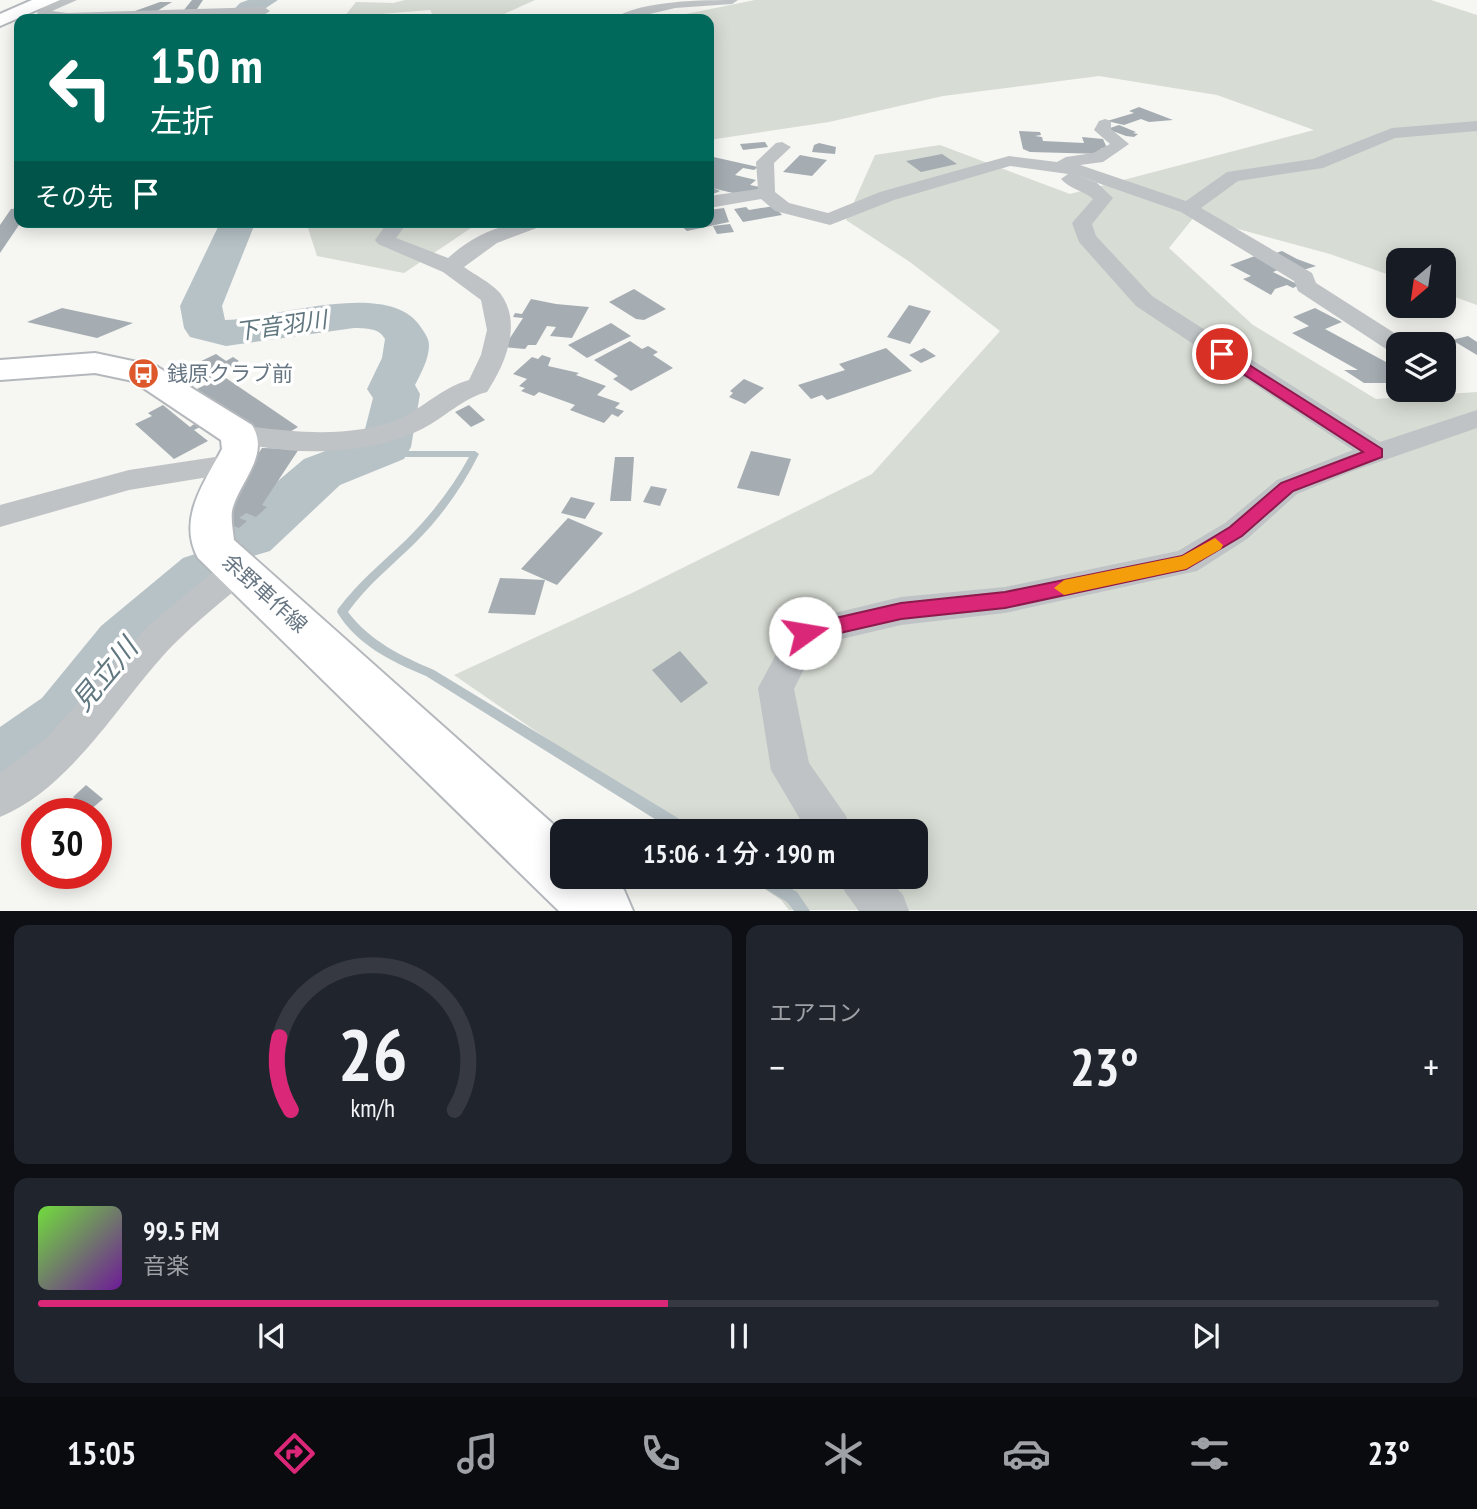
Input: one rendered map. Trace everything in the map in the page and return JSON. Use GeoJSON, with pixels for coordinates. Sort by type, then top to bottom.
{"type":"FeatureCollection","features":[{"type":"Feature","properties":{"kind":"main road"},"geometry":{"type":"LineString","coordinates":[[0,22],[24,7],[52,0]]}},
{"type":"Feature","properties":{"kind":"main road"},"geometry":{"type":"LineString","coordinates":[[0,370],[95,363],[144,373],[237,449]]}},
{"type":"Feature","properties":{"kind":"main road","name":"余野車作線"},"geometry":{"type":"LineString","coordinates":[[237,449],[211,509],[213,546],[550,861]]}},
{"type":"Feature","properties":{"kind":"main road"},"geometry":{"type":"LineString","coordinates":[[580,889],[603,911]]}},
{"type":"Feature","properties":{"kind":"street"},"geometry":{"type":"LineString","coordinates":[[49,14],[43,13],[51,5],[71,0]]}},
{"type":"Feature","properties":{"kind":"street"},"geometry":{"type":"LineString","coordinates":[[630,14],[676,3],[732,0]]}},
{"type":"Feature","properties":{"kind":"street"},"geometry":{"type":"LineString","coordinates":[[166,14],[263,12]]}},
{"type":"Feature","properties":{"kind":"street"},"geometry":{"type":"LineString","coordinates":[[1036,165],[1097,158],[1112,152],[1121,144],[1102,130],[1105,124]]}},
{"type":"Feature","properties":{"kind":"street"},"geometry":{"type":"LineString","coordinates":[[1188,208],[1233,176],[1317,164],[1392,133],[1477,127]]}},
{"type":"Feature","properties":{"kind":"street"},"geometry":{"type":"LineString","coordinates":[[765,193],[768,187],[765,162],[782,147]]}},
{"type":"Feature","properties":{"kind":"street"},"geometry":{"type":"LineString","coordinates":[[714,201],[765,193],[782,207],[830,219],[887,196],[1009,162],[1104,177],[1188,208],[1304,278],[1306,286],[1386,338]]}},
{"type":"Feature","properties":{"kind":"street"},"geometry":{"type":"LineString","coordinates":[[1036,165],[1089,186],[1104,198],[1082,223],[1086,238],[1144,301],[1377,453]]}},
{"type":"Feature","properties":{"kind":"street"},"geometry":{"type":"LineString","coordinates":[[0,516],[273,439],[391,431],[467,389],[478,386],[487,374],[496,346],[497,310],[491,297],[451,267],[424,255],[398,250],[385,240],[394,228]]}},
{"type":"Feature","properties":{"kind":"street"},"geometry":{"type":"LineString","coordinates":[[451,267],[473,246],[515,228]]}},
{"type":"Feature","properties":{"kind":"street"},"geometry":{"type":"LineString","coordinates":[[823,819],[792,770],[776,688],[805,633],[901,611],[1005,600],[1186,562],[1236,531],[1287,487],[1477,419]]}},
{"type":"Feature","properties":{"kind":"street"},"geometry":{"type":"LineString","coordinates":[[0,797],[59,752],[161,635],[238,569]]}},
{"type":"Feature","properties":{"kind":"street"},"geometry":{"type":"LineString","coordinates":[[870,889],[887,911]]}},
{"type":"Feature","properties":{"kind":"shaded area"},"geometry":{"type":"Polygon","coordinates":[[[405,0],[535,0],[504,14],[432,14],[430,10],[346,14],[356,2],[393,3],[405,0]]]}},
{"type":"Feature","properties":{"kind":"shaded area"},"geometry":{"type":"Polygon","coordinates":[[[755,0],[1431,0],[1477,15],[1477,305],[1456,297],[1456,248],[1386,248],[1386,274],[1330,254],[1194,217],[1169,248],[1253,325],[1376,399],[1386,398],[1386,402],[1456,402],[1456,393],[1477,392],[1477,910],[789,910],[781,900],[765,889],[928,889],[928,819],[664,819],[454,675],[632,593],[872,474],[1000,331],[910,262],[846,220],[875,155],[940,145],[1070,194],[1314,130],[1217,95],[1099,76],[943,96],[829,122],[714,139],[714,14],[686,14],[755,0]]]}},
{"type":"Feature","properties":{"kind":"shaded area"},"geometry":{"type":"Polygon","coordinates":[[[308,228],[471,228],[404,273],[317,256],[308,228]]]}},
{"type":"Feature","properties":{"kind":"building"},"geometry":{"type":"Polygon","coordinates":[[[192,0],[203,0],[197,9],[184,10],[192,0]]]}},
{"type":"Feature","properties":{"kind":"building"},"geometry":{"type":"Polygon","coordinates":[[[160,2],[172,2],[157,11],[135,11],[160,2]]]}},
{"type":"Feature","properties":{"kind":"building"},"geometry":{"type":"Polygon","coordinates":[[[1139,107],[1173,120],[1149,122],[1141,119],[1124,125],[1107,121],[1134,113],[1129,111],[1139,107]]]}},
{"type":"Feature","properties":{"kind":"building"},"geometry":{"type":"Polygon","coordinates":[[[1119,125],[1138,134],[1134,137],[1126,136],[1107,129],[1119,125]]]}},
{"type":"Feature","properties":{"kind":"building"},"geometry":{"type":"Polygon","coordinates":[[[1019,131],[1040,132],[1041,135],[1035,136],[1042,137],[1043,141],[1084,143],[1082,137],[1103,139],[1107,148],[1101,148],[1103,154],[1030,152],[1023,149],[1019,131]]]}},
{"type":"Feature","properties":{"kind":"building"},"geometry":{"type":"Polygon","coordinates":[[[765,142],[768,147],[743,150],[740,144],[765,142]]]}},
{"type":"Feature","properties":{"kind":"building"},"geometry":{"type":"Polygon","coordinates":[[[819,143],[836,147],[835,154],[812,152],[814,145],[819,143]]]}},
{"type":"Feature","properties":{"kind":"building"},"geometry":{"type":"Polygon","coordinates":[[[942,154],[957,164],[921,172],[906,161],[942,154]]]}},
{"type":"Feature","properties":{"kind":"building"},"geometry":{"type":"Polygon","coordinates":[[[800,155],[827,160],[812,176],[783,172],[800,155]]]}},
{"type":"Feature","properties":{"kind":"building"},"geometry":{"type":"Polygon","coordinates":[[[714,157],[758,167],[754,170],[743,168],[735,175],[756,180],[750,185],[760,187],[754,193],[737,194],[714,188],[714,157]]]}},
{"type":"Feature","properties":{"kind":"building"},"geometry":{"type":"Polygon","coordinates":[[[774,206],[782,215],[743,222],[734,209],[746,207],[749,210],[774,206]]]}},
{"type":"Feature","properties":{"kind":"building"},"geometry":{"type":"Polygon","coordinates":[[[724,208],[729,222],[714,225],[714,209],[724,208]]]}},
{"type":"Feature","properties":{"kind":"building"},"geometry":{"type":"Polygon","coordinates":[[[14,209],[14,228],[17,228],[0,253],[0,225],[14,209]]]}},
{"type":"Feature","properties":{"kind":"building"},"geometry":{"type":"Polygon","coordinates":[[[730,224],[734,232],[717,234],[714,226],[730,224]]]}},
{"type":"Feature","properties":{"kind":"building"},"geometry":{"type":"Polygon","coordinates":[[[1282,251],[1316,266],[1300,271],[1273,254],[1282,251]]]}},
{"type":"Feature","properties":{"kind":"building"},"geometry":{"type":"Polygon","coordinates":[[[1255,256],[1280,269],[1273,272],[1299,285],[1275,289],[1271,295],[1243,279],[1251,276],[1230,265],[1255,256]]]}},
{"type":"Feature","properties":{"kind":"building"},"geometry":{"type":"Polygon","coordinates":[[[634,289],[666,309],[644,320],[636,319],[609,302],[634,289]]]}},
{"type":"Feature","properties":{"kind":"building"},"geometry":{"type":"Polygon","coordinates":[[[531,299],[589,307],[572,338],[550,336],[556,327],[547,326],[536,345],[528,345],[525,349],[504,347],[523,318],[513,317],[515,313],[522,314],[531,299]]]}},
{"type":"Feature","properties":{"kind":"building"},"geometry":{"type":"Polygon","coordinates":[[[909,305],[931,311],[910,344],[887,337],[909,305]]]}},
{"type":"Feature","properties":{"kind":"building"},"geometry":{"type":"Polygon","coordinates":[[[62,308],[133,323],[97,338],[27,322],[62,308]]]}},
{"type":"Feature","properties":{"kind":"building"},"geometry":{"type":"Polygon","coordinates":[[[1315,308],[1342,322],[1325,329],[1386,362],[1386,383],[1364,383],[1344,370],[1358,370],[1292,333],[1309,326],[1293,317],[1315,308]]]}},
{"type":"Feature","properties":{"kind":"building"},"geometry":{"type":"Polygon","coordinates":[[[611,323],[631,336],[587,358],[568,345],[611,323]]]}},
{"type":"Feature","properties":{"kind":"building"},"geometry":{"type":"Polygon","coordinates":[[[1468,336],[1477,342],[1477,355],[1456,342],[1456,339],[1468,336]]]}},
{"type":"Feature","properties":{"kind":"building"},"geometry":{"type":"Polygon","coordinates":[[[630,341],[642,349],[648,346],[658,352],[653,355],[673,368],[631,391],[613,379],[618,376],[594,360],[630,341]]]}},
{"type":"Feature","properties":{"kind":"building"},"geometry":{"type":"Polygon","coordinates":[[[886,348],[912,371],[827,400],[822,395],[811,399],[798,385],[845,370],[839,364],[886,348]]]}},
{"type":"Feature","properties":{"kind":"building"},"geometry":{"type":"Polygon","coordinates":[[[924,348],[936,356],[921,363],[909,355],[924,348]]]}},
{"type":"Feature","properties":{"kind":"building"},"geometry":{"type":"Polygon","coordinates":[[[216,354],[226,361],[233,357],[239,361],[232,364],[235,366],[192,387],[174,374],[216,354]]]}},
{"type":"Feature","properties":{"kind":"building"},"geometry":{"type":"Polygon","coordinates":[[[542,355],[551,358],[548,366],[579,373],[576,375],[606,386],[597,395],[620,403],[615,408],[624,411],[618,417],[612,414],[604,423],[570,410],[575,405],[539,392],[534,396],[521,391],[525,388],[519,386],[527,379],[513,374],[532,357],[538,359],[542,355]]]}},
{"type":"Feature","properties":{"kind":"building"},"geometry":{"type":"Polygon","coordinates":[[[223,376],[298,427],[288,433],[258,433],[197,389],[223,376]]]}},
{"type":"Feature","properties":{"kind":"building"},"geometry":{"type":"Polygon","coordinates":[[[744,379],[764,388],[745,404],[729,397],[733,393],[730,391],[744,379]]]}},
{"type":"Feature","properties":{"kind":"building"},"geometry":{"type":"Polygon","coordinates":[[[163,405],[190,427],[197,422],[202,426],[194,430],[208,441],[174,459],[135,424],[152,416],[148,413],[163,405]]]}},
{"type":"Feature","properties":{"kind":"building"},"geometry":{"type":"Polygon","coordinates":[[[469,405],[485,420],[471,427],[455,412],[469,405]]]}},
{"type":"Feature","properties":{"kind":"building"},"geometry":{"type":"Polygon","coordinates":[[[262,448],[299,449],[262,505],[267,507],[256,517],[246,513],[239,518],[247,521],[239,528],[230,525],[238,484],[262,448]]]}},
{"type":"Feature","properties":{"kind":"building"},"geometry":{"type":"Polygon","coordinates":[[[751,451],[791,459],[779,496],[737,488],[751,451]]]}},
{"type":"Feature","properties":{"kind":"building"},"geometry":{"type":"Polygon","coordinates":[[[615,457],[634,457],[631,501],[610,501],[615,457]]]}},
{"type":"Feature","properties":{"kind":"building"},"geometry":{"type":"Polygon","coordinates":[[[651,486],[667,489],[660,506],[643,502],[651,486]]]}},
{"type":"Feature","properties":{"kind":"building"},"geometry":{"type":"Polygon","coordinates":[[[571,497],[595,503],[585,519],[561,513],[571,497]]]}},
{"type":"Feature","properties":{"kind":"building"},"geometry":{"type":"Polygon","coordinates":[[[568,518],[603,533],[557,585],[521,569],[568,518]]]}},
{"type":"Feature","properties":{"kind":"building"},"geometry":{"type":"Polygon","coordinates":[[[500,578],[545,580],[535,615],[488,613],[500,578]]]}},
{"type":"Feature","properties":{"kind":"building"},"geometry":{"type":"Polygon","coordinates":[[[680,651],[708,683],[681,703],[652,670],[680,651]]]}},
{"type":"Feature","properties":{"kind":"building"},"geometry":{"type":"Polygon","coordinates":[[[86,785],[102,798],[74,798],[86,785]]]}},
{"type":"Feature","properties":{"kind":"waterway","name":"下音羽川"},"geometry":{"type":"LineString","coordinates":[[241,14],[248,8],[267,0]]}},
{"type":"Feature","properties":{"kind":"waterway","name":"下音羽川"},"geometry":{"type":"LineString","coordinates":[[235,228],[201,306],[205,328],[223,333],[243,332],[354,315],[379,317],[398,324],[407,339],[405,358],[390,389],[397,394],[386,447],[322,472],[250,536]]}},
{"type":"Feature","properties":{"kind":"waterway"},"geometry":{"type":"LineString","coordinates":[[386,447],[406,454],[475,454],[455,489],[428,523],[366,584],[342,612],[360,633],[381,649],[430,673],[667,819]]}},
{"type":"Feature","properties":{"kind":"waterway","name":"見立川"},"geometry":{"type":"LineString","coordinates":[[0,768],[66,720],[123,645],[204,574]]}},
{"type":"Feature","properties":{"kind":"waterway"},"geometry":{"type":"LineString","coordinates":[[779,889],[792,897],[803,911]]}},
{"type":"Feature","properties":{"kind":"slow traffic"},"geometry":{"type":"LineString","coordinates":[[1064,588],[1186,562],[1215,545]]}},
{"type":"Feature","properties":{"kind":"place","name":"銭原クラブ前"},"geometry":{"type":"Point","coordinates":[144,373]}},
{"type":"Feature","properties":{"kind":"route"},"geometry":{"type":"LineString","coordinates":[[805,633],[901,611],[1005,600],[1186,562],[1236,531],[1287,487],[1377,453],[1222,354]]}}]}
